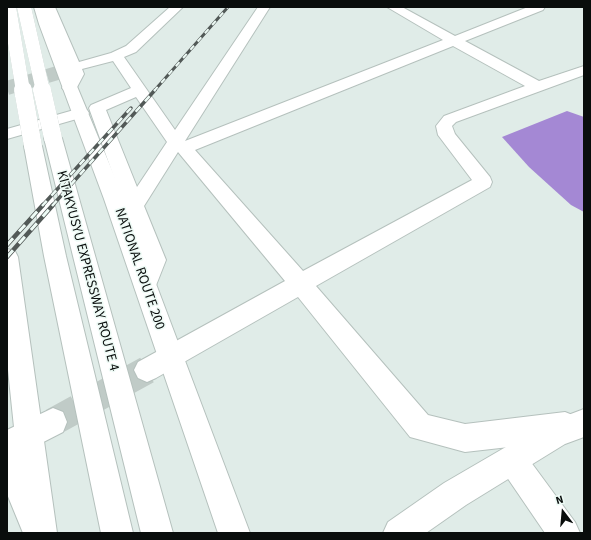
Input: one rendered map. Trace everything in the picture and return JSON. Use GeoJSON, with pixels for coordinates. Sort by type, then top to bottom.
{"type":"FeatureCollection","features":[{"type":"Feature","properties":{"kind":"main road","name":"KITAKYUSYU EXPRESSWAY ROUTE 4"},"geometry":{"type":"LineString","coordinates":[[9,7],[43,142],[157,533]]}},
{"type":"Feature","properties":{"kind":"main road","name":"KITAKYUSYU EXPRESSWAY ROUTE 4"},"geometry":{"type":"LineString","coordinates":[[24,7],[43,142],[55,256],[117,533]]}},
{"type":"Feature","properties":{"kind":"main road","name":"NATIONAL ROUTE 200"},"geometry":{"type":"LineString","coordinates":[[40,7],[45,24],[70,88],[89,111],[114,199],[234,533]]}},
{"type":"Feature","properties":{"kind":"main road"},"geometry":{"type":"LineString","coordinates":[[49,7],[79,65],[77,74],[70,88]]}},
{"type":"Feature","properties":{"kind":"main road"},"geometry":{"type":"LineString","coordinates":[[79,65],[116,56],[131,48],[177,7]]}},
{"type":"Feature","properties":{"kind":"main road"},"geometry":{"type":"LineString","coordinates":[[135,205],[180,145],[264,7]]}},
{"type":"Feature","properties":{"kind":"main road"},"geometry":{"type":"LineString","coordinates":[[393,7],[538,87]]}},
{"type":"Feature","properties":{"kind":"main road"},"geometry":{"type":"LineString","coordinates":[[180,145],[539,7]]}},
{"type":"Feature","properties":{"kind":"main road"},"geometry":{"type":"LineString","coordinates":[[79,65],[123,49],[153,28]]}},
{"type":"Feature","properties":{"kind":"main road"},"geometry":{"type":"LineString","coordinates":[[116,56],[180,145],[300,283],[420,427],[465,438],[582,424]]}},
{"type":"Feature","properties":{"kind":"main road"},"geometry":{"type":"LineString","coordinates":[[147,370],[300,283],[483,182],[447,135],[444,126],[450,119],[584,70]]}},
{"type":"Feature","properties":{"kind":"main road"},"geometry":{"type":"LineString","coordinates":[[7,134],[89,111],[140,90]]}},
{"type":"Feature","properties":{"kind":"main road"},"geometry":{"type":"LineString","coordinates":[[89,111],[135,205],[155,260],[145,286]]}},
{"type":"Feature","properties":{"kind":"main road"},"geometry":{"type":"LineString","coordinates":[[7,257],[18,440],[40,533]]}},
{"type":"Feature","properties":{"kind":"main road"},"geometry":{"type":"LineString","coordinates":[[18,440],[53,422]]}},
{"type":"Feature","properties":{"kind":"main road"},"geometry":{"type":"LineString","coordinates":[[399,533],[455,494],[557,433],[582,424]]}},
{"type":"Feature","properties":{"kind":"main road"},"geometry":{"type":"LineString","coordinates":[[7,459],[40,533]]}},
{"type":"Feature","properties":{"kind":"main road"},"geometry":{"type":"LineString","coordinates":[[512,460],[564,533]]}},
{"type":"Feature","properties":{"kind":"shaded area"},"geometry":{"type":"Polygon","coordinates":[[[567,111],[584,117],[584,212],[571,205],[529,167],[502,137],[567,111]]]}},
{"type":"Feature","properties":{"kind":"tunnel"},"geometry":{"type":"LineString","coordinates":[[7,88],[84,65]]}},
{"type":"Feature","properties":{"kind":"tunnel"},"geometry":{"type":"LineString","coordinates":[[53,422],[147,370]]}},
{"type":"Feature","properties":{"kind":"railway"},"geometry":{"type":"LineString","coordinates":[[154,91],[228,7]]}},
{"type":"Feature","properties":{"kind":"railway"},"geometry":{"type":"LineString","coordinates":[[52,206],[155,90]]}},
{"type":"Feature","properties":{"kind":"railway"},"geometry":{"type":"LineString","coordinates":[[42,206],[131,108]]}},
{"type":"Feature","properties":{"kind":"railway"},"geometry":{"type":"LineString","coordinates":[[7,245],[43,205]]}},
{"type":"Feature","properties":{"kind":"railway"},"geometry":{"type":"LineString","coordinates":[[7,257],[53,205]]}}]}
